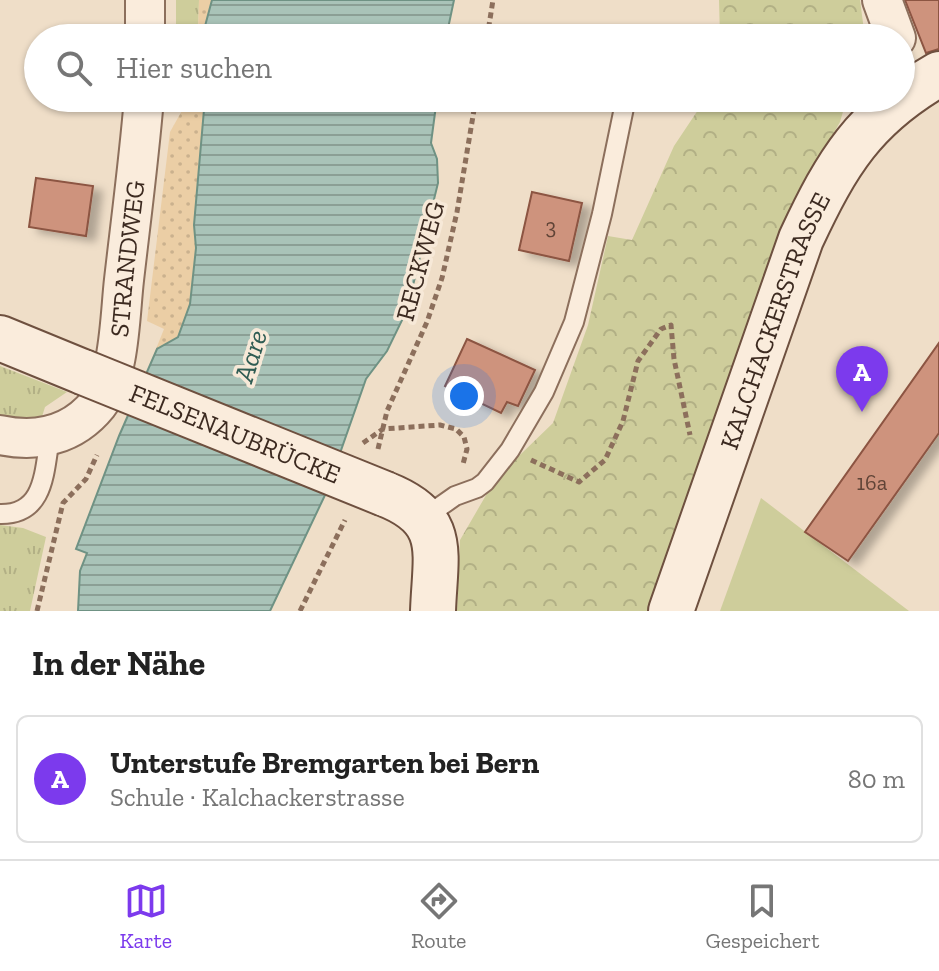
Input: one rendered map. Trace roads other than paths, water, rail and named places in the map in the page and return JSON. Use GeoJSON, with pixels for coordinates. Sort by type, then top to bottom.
{"type":"FeatureCollection","features":[{"type":"Feature","properties":{"kind":"street"},"geometry":{"type":"LineString","coordinates":[[145,0],[145,24]]}},
{"type":"Feature","properties":{"kind":"street"},"geometry":{"type":"LineString","coordinates":[[882,0],[891,24]]}},
{"type":"Feature","properties":{"kind":"street","name":"STRANDWEG"},"geometry":{"type":"LineString","coordinates":[[50,437],[79,422],[98,404],[113,369],[143,112]]}},
{"type":"Feature","properties":{"kind":"street","name":"KALCHACKERSTRASSE"},"geometry":{"type":"LineString","coordinates":[[671,611],[801,239],[823,190],[844,156],[881,112]]}},
{"type":"Feature","properties":{"kind":"street","name":"FELSENAUBRÜCKE"},"geometry":{"type":"LineString","coordinates":[[0,338],[405,502],[440,507]]}},
{"type":"Feature","properties":{"kind":"street"},"geometry":{"type":"LineString","coordinates":[[0,435],[34,439],[50,437]]}},
{"type":"Feature","properties":{"kind":"street"},"geometry":{"type":"LineString","coordinates":[[433,611],[435,544],[430,525],[440,507]]}},
{"type":"Feature","properties":{"kind":"lane"},"geometry":{"type":"LineString","coordinates":[[440,507],[485,482],[510,450],[544,392],[574,322],[602,214],[623,112]]}},
{"type":"Feature","properties":{"kind":"lane"},"geometry":{"type":"LineString","coordinates":[[0,514],[23,511],[34,502],[50,437]]}},
{"type":"Feature","properties":{"kind":"water"},"geometry":{"type":"Polygon","coordinates":[[[212,0],[454,0],[449,24],[206,24],[212,0]]]}},
{"type":"Feature","properties":{"kind":"water","name":"Aare"},"geometry":{"type":"Polygon","coordinates":[[[204,112],[435,112],[431,143],[437,159],[438,183],[407,310],[387,351],[366,379],[326,493],[270,611],[78,611],[80,571],[87,553],[76,549],[119,436],[157,349],[178,337],[190,304],[196,248],[194,225],[204,112]]]}},
{"type":"Feature","properties":{"kind":"place","name":"Unterstufe Bremgarten bei Bern"},"geometry":{"type":"Point","coordinates":[862,412]}}]}
